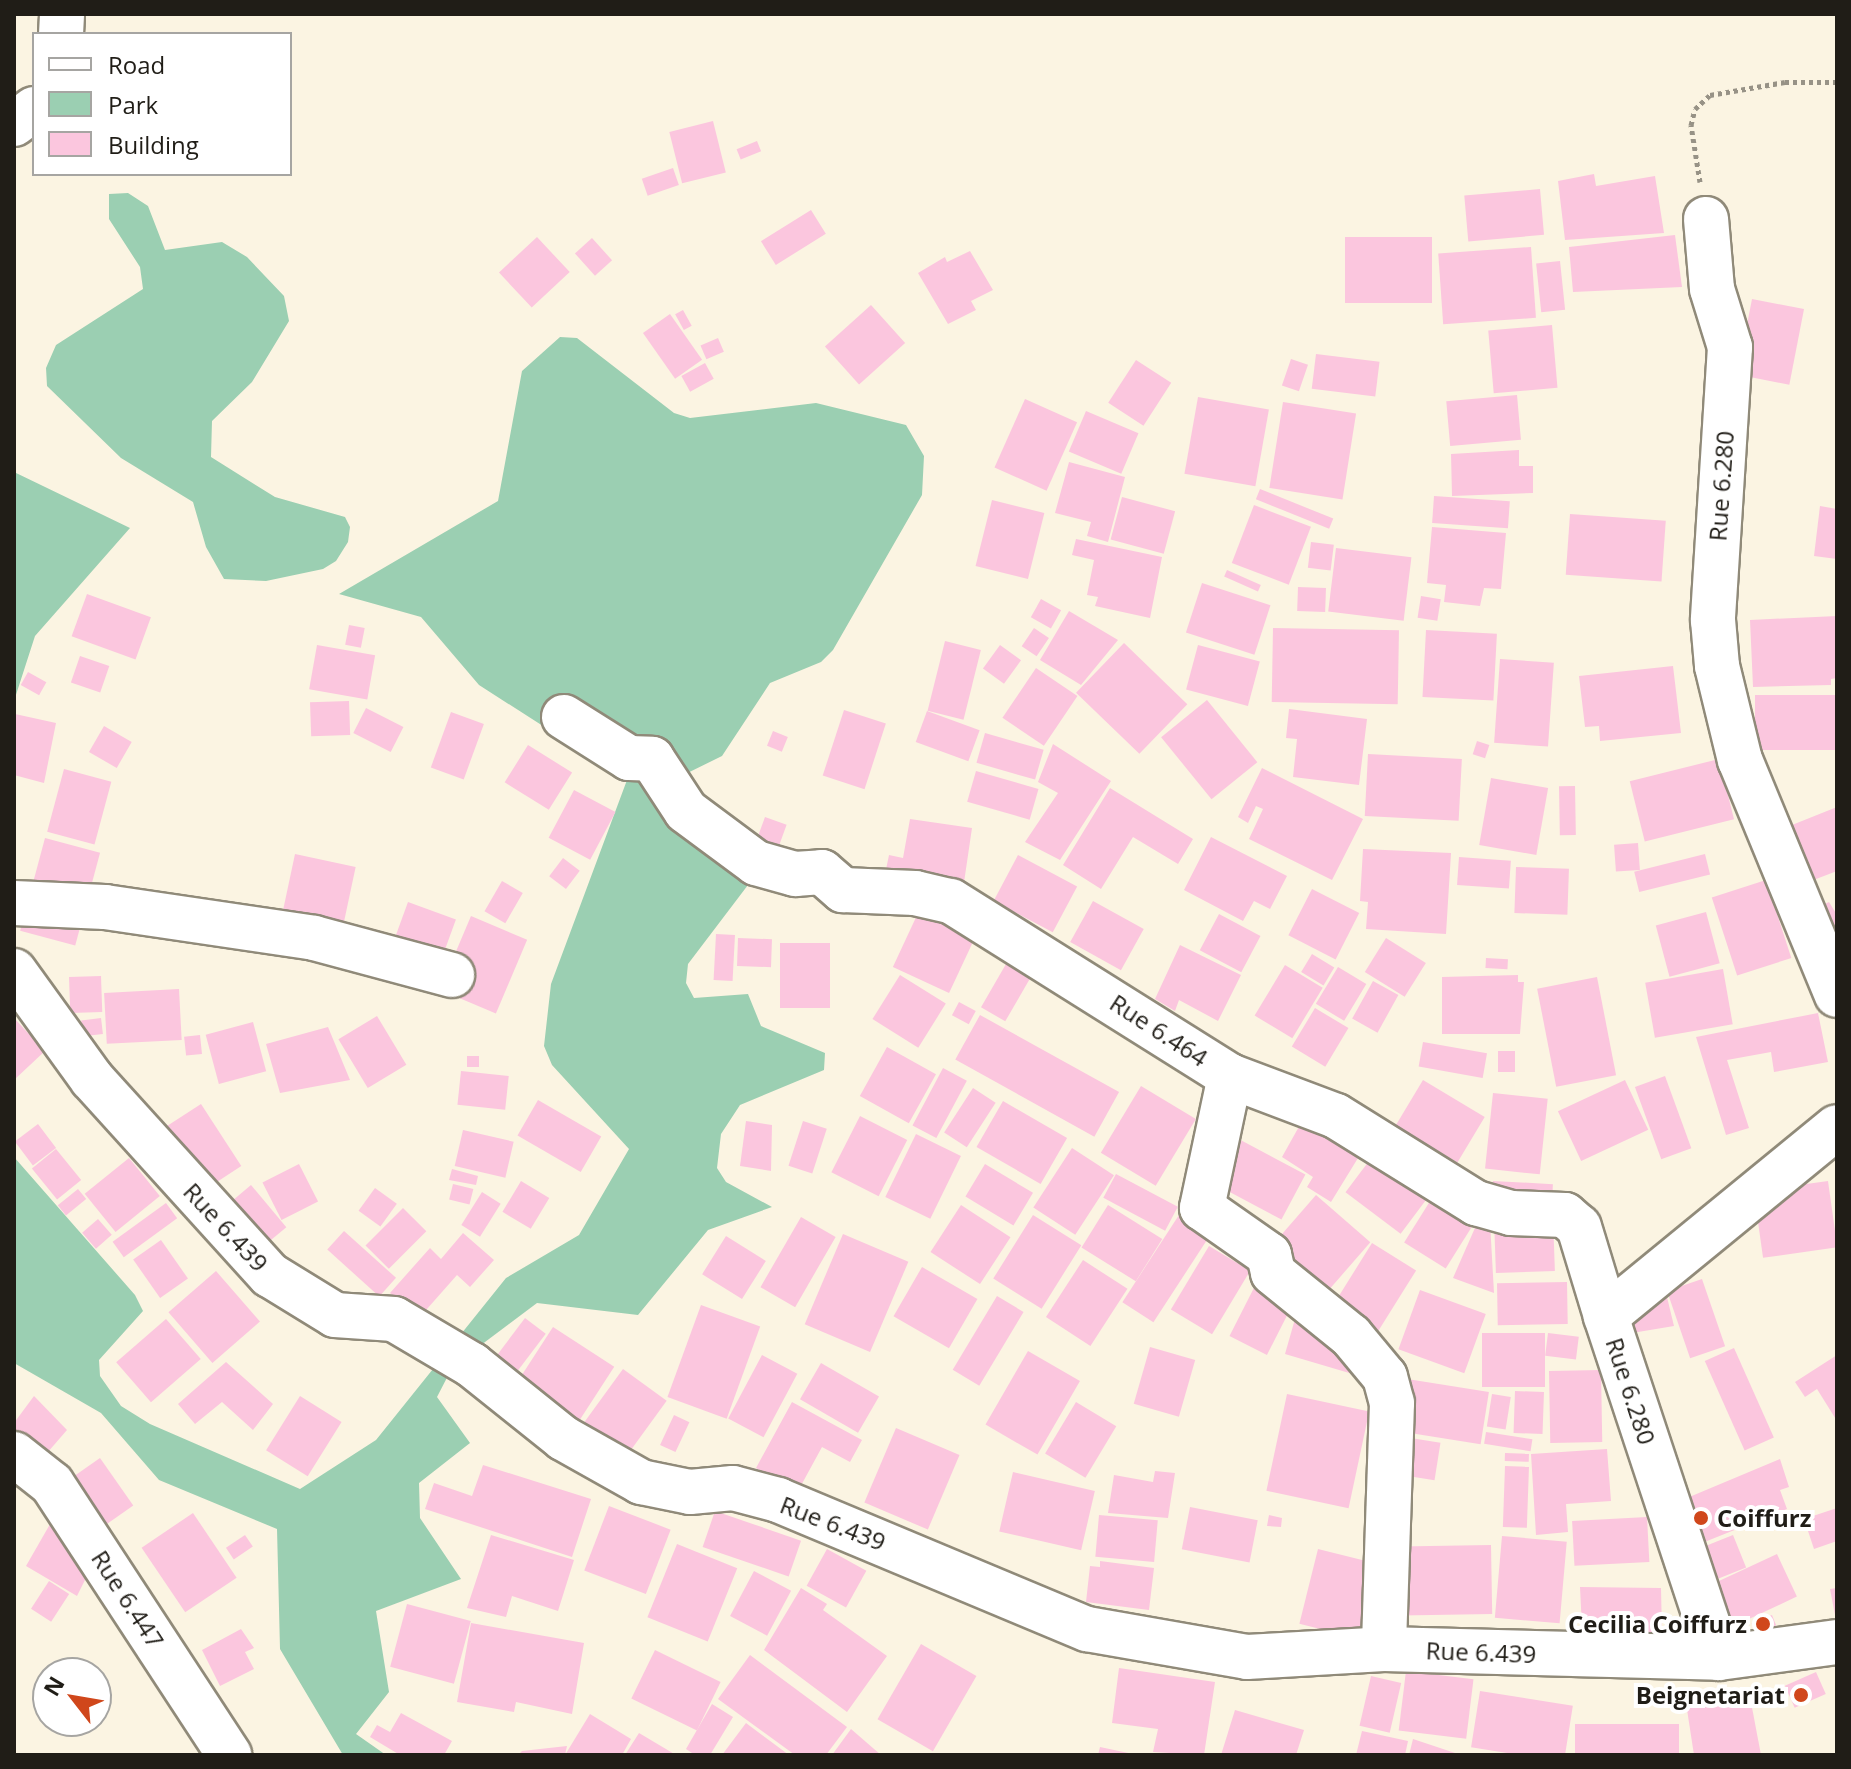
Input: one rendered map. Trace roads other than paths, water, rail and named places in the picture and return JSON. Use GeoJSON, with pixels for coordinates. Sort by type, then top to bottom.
{"type":"FeatureCollection","features":[{"type":"Feature","properties":{"kind":"street"},"geometry":{"type":"LineString","coordinates":[[14,124],[32,110]]}},
{"type":"Feature","properties":{"kind":"street","name":"Rue 6.280"},"geometry":{"type":"LineString","coordinates":[[1706,219],[1712,289],[1730,347],[1713,620],[1717,666],[1740,760],[1837,995]]}},
{"type":"Feature","properties":{"kind":"street","name":"Rue 6.464"},"geometry":{"type":"LineString","coordinates":[[564,717],[629,758],[652,759],[686,811],[756,863],[795,874],[822,872],[843,890],[915,893],[951,901],[1230,1076],[1202,1208],[1269,1255],[1273,1273],[1351,1336],[1385,1377],[1389,1390],[1384,1649]]}},
{"type":"Feature","properties":{"kind":"street"},"geometry":{"type":"LineString","coordinates":[[14,903],[105,907],[314,938],[452,975]]}},
{"type":"Feature","properties":{"kind":"street","name":"Rue 6.439"},"geometry":{"type":"LineString","coordinates":[[14,971],[92,1079],[270,1275],[335,1315],[394,1319],[472,1365],[563,1438],[641,1482],[690,1492],[733,1488],[778,1500],[1087,1629],[1247,1657],[1384,1649],[1719,1658],[1837,1642]]}},
{"type":"Feature","properties":{"kind":"street"},"geometry":{"type":"LineString","coordinates":[[1230,1076],[1336,1116],[1476,1203],[1511,1213],[1565,1215],[1579,1227],[1606,1316]]}},
{"type":"Feature","properties":{"kind":"street","name":"Rue 6.280"},"geometry":{"type":"LineString","coordinates":[[1719,1658],[1606,1316],[1837,1127]]}},
{"type":"Feature","properties":{"kind":"street","name":"Rue 6.447"},"geometry":{"type":"LineString","coordinates":[[14,1454],[52,1484],[229,1755]]}},
{"type":"Feature","properties":{"kind":"place","name":"Coiffurz"},"geometry":{"type":"Point","coordinates":[1701,1518]}},
{"type":"Feature","properties":{"kind":"place","name":"Cecilia Coiffurz"},"geometry":{"type":"Point","coordinates":[1763,1624]}},
{"type":"Feature","properties":{"kind":"place","name":"Beignetariat"},"geometry":{"type":"Point","coordinates":[1801,1695]}}]}
